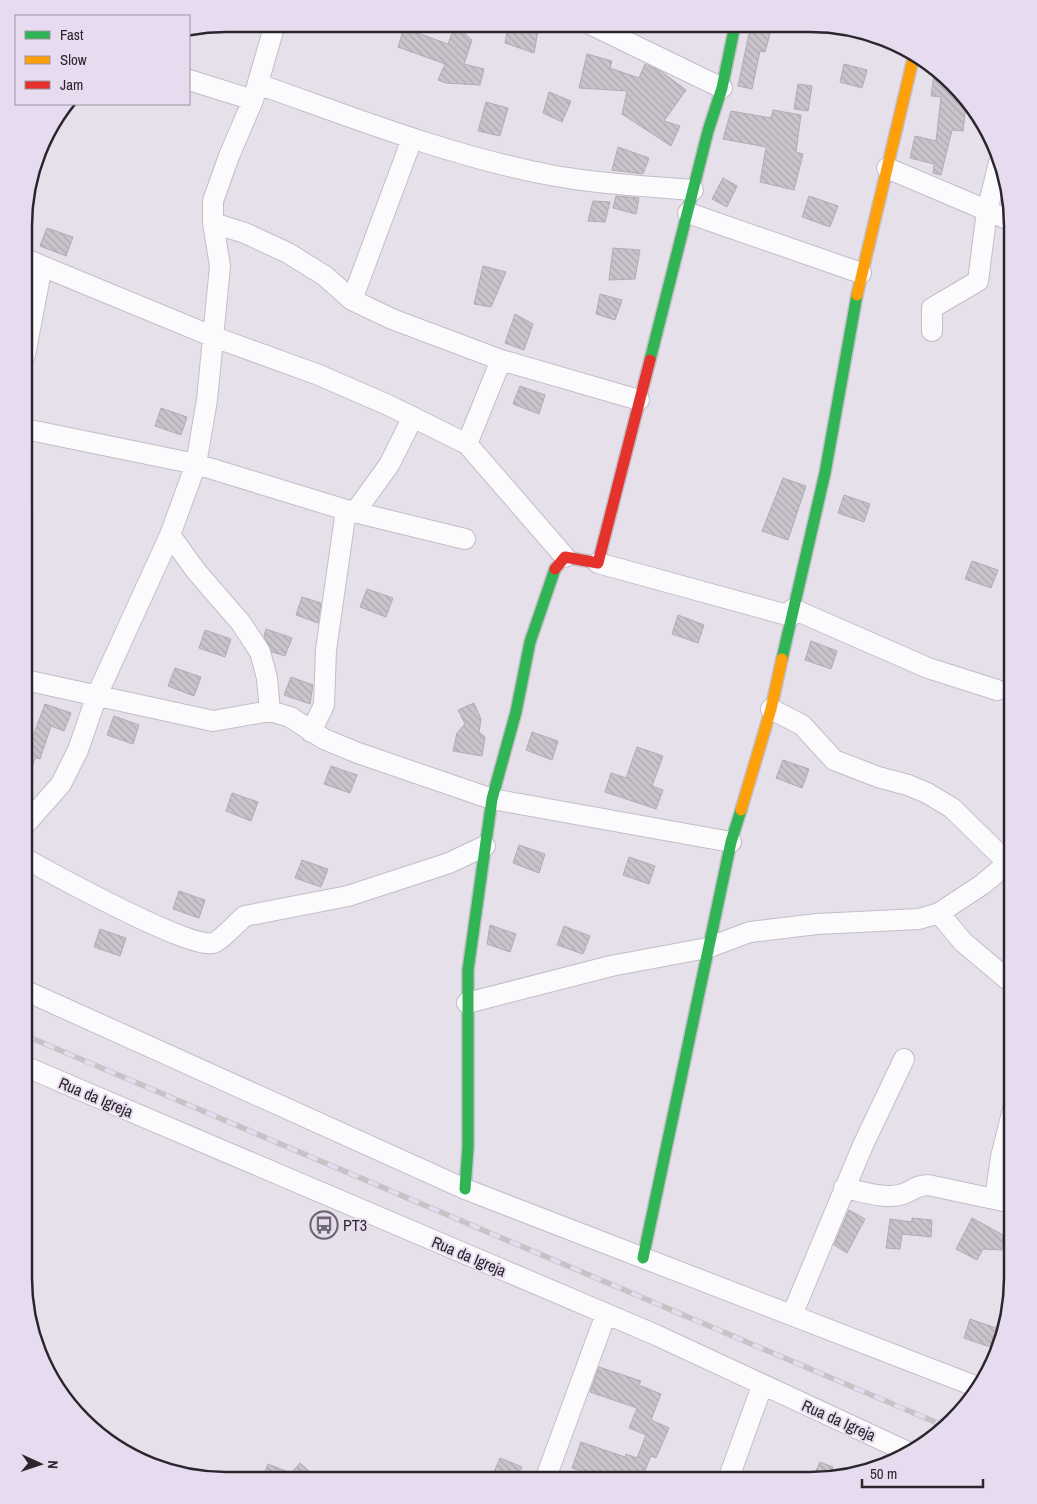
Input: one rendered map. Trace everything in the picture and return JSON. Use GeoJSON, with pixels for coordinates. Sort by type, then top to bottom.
{"type":"FeatureCollection","features":[{"type":"Feature","properties":{"kind":"street"},"geometry":{"type":"LineString","coordinates":[[32,814],[61,784],[78,750],[97,695],[170,535],[196,464],[207,400],[220,266],[213,223],[213,201],[229,156],[256,92],[273,32]]}},
{"type":"Feature","properties":{"kind":"street"},"geometry":{"type":"LineString","coordinates":[[606,32],[722,88]]}},
{"type":"Feature","properties":{"kind":"street"},"geometry":{"type":"LineString","coordinates":[[598,563],[693,190],[722,88],[734,32]]}},
{"type":"Feature","properties":{"kind":"street"},"geometry":{"type":"LineString","coordinates":[[644,1258],[731,842],[771,709],[825,473],[861,272],[912,62]]}},
{"type":"Feature","properties":{"kind":"street"},"geometry":{"type":"LineString","coordinates":[[190,80],[256,92],[412,139],[551,175],[609,183],[693,190]]}},
{"type":"Feature","properties":{"kind":"street"},"geometry":{"type":"LineString","coordinates":[[352,300],[412,139]]}},
{"type":"Feature","properties":{"kind":"street"},"geometry":{"type":"LineString","coordinates":[[887,168],[1004,217]]}},
{"type":"Feature","properties":{"kind":"street"},"geometry":{"type":"LineString","coordinates":[[932,331],[932,308],[978,281],[987,210],[996,171]]}},
{"type":"Feature","properties":{"kind":"street"},"geometry":{"type":"LineString","coordinates":[[688,213],[861,272]]}},
{"type":"Feature","properties":{"kind":"street"},"geometry":{"type":"LineString","coordinates":[[213,223],[245,233],[288,253],[325,276],[352,300],[392,319],[501,360],[639,400]]}},
{"type":"Feature","properties":{"kind":"street"},"geometry":{"type":"LineString","coordinates":[[32,283],[34,263],[214,337],[319,375],[413,417],[467,444],[565,557],[598,563],[792,612],[928,668],[997,690]]}},
{"type":"Feature","properties":{"kind":"street"},"geometry":{"type":"LineString","coordinates":[[467,444],[501,360]]}},
{"type":"Feature","properties":{"kind":"street"},"geometry":{"type":"LineString","coordinates":[[312,732],[324,705],[326,650],[351,511],[389,465],[413,417]]}},
{"type":"Feature","properties":{"kind":"street"},"geometry":{"type":"LineString","coordinates":[[32,430],[196,464],[351,511],[465,539]]}},
{"type":"Feature","properties":{"kind":"street"},"geometry":{"type":"LineString","coordinates":[[170,535],[196,571],[241,623],[260,652],[267,678],[270,711]]}},
{"type":"Feature","properties":{"kind":"street"},"geometry":{"type":"LineString","coordinates":[[465,1189],[468,1147],[468,970],[492,799],[516,712],[530,642],[551,577],[556,565],[565,557]]}},
{"type":"Feature","properties":{"kind":"street"},"geometry":{"type":"LineString","coordinates":[[32,681],[213,720],[270,711],[290,716],[312,732],[358,753],[492,799],[731,842]]}},
{"type":"Feature","properties":{"kind":"street"},"geometry":{"type":"LineString","coordinates":[[771,709],[802,725],[834,760],[878,777],[908,784],[952,808],[1004,853]]}},
{"type":"Feature","properties":{"kind":"street"},"geometry":{"type":"LineString","coordinates":[[32,862],[116,908],[196,942],[211,944],[221,939],[232,926],[246,916],[348,896],[450,863],[486,846]]}},
{"type":"Feature","properties":{"kind":"street"},"geometry":{"type":"LineString","coordinates":[[467,1003],[611,966],[708,948],[750,932],[817,924],[919,919],[939,913],[983,884],[1004,865]]}},
{"type":"Feature","properties":{"kind":"street"},"geometry":{"type":"LineString","coordinates":[[939,913],[963,942],[1004,976]]}},
{"type":"Feature","properties":{"kind":"street"},"geometry":{"type":"LineString","coordinates":[[32,994],[465,1189],[972,1385]]}},
{"type":"Feature","properties":{"kind":"street"},"geometry":{"type":"LineString","coordinates":[[792,1315],[844,1188],[904,1059]]}},
{"type":"Feature","properties":{"kind":"street","name":"Rua da Igreja"},"geometry":{"type":"LineString","coordinates":[[32,1069],[606,1314],[901,1448]]}},
{"type":"Feature","properties":{"kind":"street"},"geometry":{"type":"LineString","coordinates":[[844,1188],[886,1196],[903,1194],[914,1186],[928,1185],[1004,1201]]}},
{"type":"Feature","properties":{"kind":"street"},"geometry":{"type":"LineString","coordinates":[[548,1472],[606,1314]]}},
{"type":"Feature","properties":{"kind":"street"},"geometry":{"type":"LineString","coordinates":[[731,1472],[762,1386]]}},
{"type":"Feature","properties":{"kind":"building"},"geometry":{"type":"Polygon","coordinates":[[[403,32],[415,32],[448,44],[452,32],[463,32],[472,40],[464,64],[484,69],[480,85],[446,83],[438,80],[445,64],[398,47],[403,32]]]}},
{"type":"Feature","properties":{"kind":"building"},"geometry":{"type":"Polygon","coordinates":[[[507,32],[538,32],[534,53],[505,43],[507,32]]]}},
{"type":"Feature","properties":{"kind":"building"},"geometry":{"type":"Polygon","coordinates":[[[749,32],[770,34],[765,52],[760,51],[752,89],[738,86],[749,32]]]}},
{"type":"Feature","properties":{"kind":"building"},"geometry":{"type":"Polygon","coordinates":[[[587,54],[612,61],[610,68],[639,78],[645,64],[662,72],[686,90],[664,121],[680,126],[671,146],[622,114],[627,91],[579,88],[587,54]]]}},
{"type":"Feature","properties":{"kind":"building"},"geometry":{"type":"Polygon","coordinates":[[[844,64],[867,70],[862,88],[840,82],[844,64]]]}},
{"type":"Feature","properties":{"kind":"building"},"geometry":{"type":"Polygon","coordinates":[[[934,77],[948,89],[965,111],[963,131],[952,130],[941,175],[933,173],[934,164],[910,158],[915,136],[936,141],[941,97],[931,96],[934,77]]]}},
{"type":"Feature","properties":{"kind":"building"},"geometry":{"type":"Polygon","coordinates":[[[798,84],[812,86],[808,111],[794,109],[798,84]]]}},
{"type":"Feature","properties":{"kind":"building"},"geometry":{"type":"Polygon","coordinates":[[[549,92],[571,101],[562,122],[543,113],[549,92]]]}},
{"type":"Feature","properties":{"kind":"building"},"geometry":{"type":"Polygon","coordinates":[[[486,102],[508,108],[500,136],[478,131],[486,102]]]}},
{"type":"Feature","properties":{"kind":"building"},"geometry":{"type":"Polygon","coordinates":[[[773,110],[801,115],[796,152],[803,154],[794,190],[760,182],[766,147],[723,139],[731,111],[771,118],[773,110]]]}},
{"type":"Feature","properties":{"kind":"building"},"geometry":{"type":"Polygon","coordinates":[[[618,147],[649,158],[643,174],[612,170],[618,147]]]}},
{"type":"Feature","properties":{"kind":"building"},"geometry":{"type":"Polygon","coordinates":[[[723,178],[737,186],[727,207],[712,199],[723,178]]]}},
{"type":"Feature","properties":{"kind":"building"},"geometry":{"type":"Polygon","coordinates":[[[616,196],[639,198],[636,214],[613,208],[616,196]]]}},
{"type":"Feature","properties":{"kind":"building"},"geometry":{"type":"Polygon","coordinates":[[[809,196],[838,206],[830,227],[802,217],[809,196]]]}},
{"type":"Feature","properties":{"kind":"building"},"geometry":{"type":"Polygon","coordinates":[[[593,201],[610,202],[605,222],[588,221],[593,201]]]}},
{"type":"Feature","properties":{"kind":"building"},"geometry":{"type":"Polygon","coordinates":[[[47,228],[73,237],[66,256],[40,246],[47,228]]]}},
{"type":"Feature","properties":{"kind":"building"},"geometry":{"type":"Polygon","coordinates":[[[613,248],[640,250],[635,279],[609,280],[613,248]]]}},
{"type":"Feature","properties":{"kind":"building"},"geometry":{"type":"Polygon","coordinates":[[[483,266],[506,272],[491,307],[474,304],[483,266]]]}},
{"type":"Feature","properties":{"kind":"building"},"geometry":{"type":"Polygon","coordinates":[[[600,294],[622,300],[615,320],[596,314],[600,294]]]}},
{"type":"Feature","properties":{"kind":"building"},"geometry":{"type":"Polygon","coordinates":[[[515,314],[533,324],[524,350],[505,343],[515,314]]]}},
{"type":"Feature","properties":{"kind":"building"},"geometry":{"type":"Polygon","coordinates":[[[520,386],[545,395],[539,414],[513,404],[520,386]]]}},
{"type":"Feature","properties":{"kind":"building"},"geometry":{"type":"Polygon","coordinates":[[[161,408],[187,417],[181,435],[155,426],[161,408]]]}},
{"type":"Feature","properties":{"kind":"building"},"geometry":{"type":"Polygon","coordinates":[[[783,478],[806,486],[788,540],[762,531],[783,478]]]}},
{"type":"Feature","properties":{"kind":"building"},"geometry":{"type":"Polygon","coordinates":[[[844,495],[870,504],[864,522],[838,513],[844,495]]]}},
{"type":"Feature","properties":{"kind":"building"},"geometry":{"type":"Polygon","coordinates":[[[972,561],[998,570],[991,588],[965,579],[972,561]]]}},
{"type":"Feature","properties":{"kind":"building"},"geometry":{"type":"Polygon","coordinates":[[[367,589],[393,598],[386,617],[360,607],[367,589]]]}},
{"type":"Feature","properties":{"kind":"building"},"geometry":{"type":"Polygon","coordinates":[[[302,597],[321,603],[318,623],[296,615],[302,597]]]}},
{"type":"Feature","properties":{"kind":"building"},"geometry":{"type":"Polygon","coordinates":[[[678,615],[704,625],[698,643],[672,634],[678,615]]]}},
{"type":"Feature","properties":{"kind":"building"},"geometry":{"type":"Polygon","coordinates":[[[266,629],[292,638],[285,656],[272,652],[264,636],[266,629]]]}},
{"type":"Feature","properties":{"kind":"building"},"geometry":{"type":"Polygon","coordinates":[[[205,630],[231,639],[225,657],[199,648],[205,630]]]}},
{"type":"Feature","properties":{"kind":"building"},"geometry":{"type":"Polygon","coordinates":[[[811,641],[837,651],[831,669],[805,660],[811,641]]]}},
{"type":"Feature","properties":{"kind":"building"},"geometry":{"type":"Polygon","coordinates":[[[175,668],[201,677],[194,696],[168,686],[175,668]]]}},
{"type":"Feature","properties":{"kind":"building"},"geometry":{"type":"Polygon","coordinates":[[[291,677],[313,685],[310,704],[284,695],[291,677]]]}},
{"type":"Feature","properties":{"kind":"building"},"geometry":{"type":"Polygon","coordinates":[[[474,703],[481,719],[479,732],[485,737],[482,756],[453,751],[457,733],[465,724],[458,710],[474,703]]]}},
{"type":"Feature","properties":{"kind":"building"},"geometry":{"type":"Polygon","coordinates":[[[45,704],[71,713],[64,731],[51,726],[40,759],[35,758],[32,767],[33,736],[45,704]]]}},
{"type":"Feature","properties":{"kind":"building"},"geometry":{"type":"Polygon","coordinates":[[[114,716],[139,725],[133,744],[107,735],[114,716]]]}},
{"type":"Feature","properties":{"kind":"building"},"geometry":{"type":"Polygon","coordinates":[[[532,732],[558,741],[552,760],[526,750],[532,732]]]}},
{"type":"Feature","properties":{"kind":"building"},"geometry":{"type":"Polygon","coordinates":[[[637,747],[663,756],[652,786],[663,790],[656,809],[605,792],[611,773],[626,778],[637,747]]]}},
{"type":"Feature","properties":{"kind":"building"},"geometry":{"type":"Polygon","coordinates":[[[783,760],[809,769],[802,788],[776,778],[783,760]]]}},
{"type":"Feature","properties":{"kind":"building"},"geometry":{"type":"Polygon","coordinates":[[[331,766],[357,775],[350,793],[324,784],[331,766]]]}},
{"type":"Feature","properties":{"kind":"building"},"geometry":{"type":"Polygon","coordinates":[[[232,793],[258,802],[251,821],[226,811],[232,793]]]}},
{"type":"Feature","properties":{"kind":"building"},"geometry":{"type":"Polygon","coordinates":[[[519,845],[545,854],[539,873],[513,863],[519,845]]]}},
{"type":"Feature","properties":{"kind":"building"},"geometry":{"type":"Polygon","coordinates":[[[629,857],[655,866],[649,884],[623,875],[629,857]]]}},
{"type":"Feature","properties":{"kind":"building"},"geometry":{"type":"Polygon","coordinates":[[[302,860],[328,869],[321,887],[295,878],[302,860]]]}},
{"type":"Feature","properties":{"kind":"building"},"geometry":{"type":"Polygon","coordinates":[[[179,891],[205,900],[199,918],[173,909],[179,891]]]}},
{"type":"Feature","properties":{"kind":"building"},"geometry":{"type":"Polygon","coordinates":[[[490,925],[516,934],[510,952],[487,944],[490,925]]]}},
{"type":"Feature","properties":{"kind":"building"},"geometry":{"type":"Polygon","coordinates":[[[564,926],[590,936],[583,954],[557,945],[564,926]]]}},
{"type":"Feature","properties":{"kind":"building"},"geometry":{"type":"Polygon","coordinates":[[[100,929],[126,938],[120,956],[94,947],[100,929]]]}},
{"type":"Feature","properties":{"kind":"building"},"geometry":{"type":"Polygon","coordinates":[[[849,1210],[865,1219],[847,1253],[834,1245],[849,1210]]]}},
{"type":"Feature","properties":{"kind":"building"},"geometry":{"type":"Polygon","coordinates":[[[912,1218],[932,1220],[931,1237],[902,1234],[900,1249],[886,1248],[890,1219],[912,1222],[912,1218]]]}},
{"type":"Feature","properties":{"kind":"building"},"geometry":{"type":"Polygon","coordinates":[[[972,1218],[1003,1235],[1002,1250],[983,1249],[977,1260],[956,1249],[972,1218]]]}},
{"type":"Feature","properties":{"kind":"building"},"geometry":{"type":"Polygon","coordinates":[[[970,1319],[996,1328],[990,1347],[964,1338],[970,1319]]]}},
{"type":"Feature","properties":{"kind":"building"},"geometry":{"type":"Polygon","coordinates":[[[599,1367],[641,1381],[639,1385],[661,1394],[651,1420],[669,1428],[656,1458],[651,1456],[644,1472],[584,1472],[572,1468],[581,1442],[625,1457],[626,1454],[637,1458],[646,1435],[629,1428],[637,1408],[590,1392],[599,1367]]]}},
{"type":"Feature","properties":{"kind":"building"},"geometry":{"type":"Polygon","coordinates":[[[500,1458],[522,1467],[520,1472],[494,1472],[500,1458]]]}},
{"type":"Feature","properties":{"kind":"building"},"geometry":{"type":"Polygon","coordinates":[[[820,1462],[833,1467],[832,1470],[816,1472],[820,1462]]]}},
{"type":"Feature","properties":{"kind":"building"},"geometry":{"type":"Polygon","coordinates":[[[300,1463],[310,1472],[292,1472],[300,1463]]]}},
{"type":"Feature","properties":{"kind":"building"},"geometry":{"type":"Polygon","coordinates":[[[268,1464],[288,1472],[265,1472],[268,1464]]]}},
{"type":"Feature","properties":{"kind":"railway"},"geometry":{"type":"LineString","coordinates":[[32,1038],[938,1423]]}},
{"type":"Feature","properties":{"kind":"traffic: fast"},"geometry":{"type":"LineString","coordinates":[[650,360],[708,131],[722,88],[734,32]]}},
{"type":"Feature","properties":{"kind":"traffic: fast"},"geometry":{"type":"LineString","coordinates":[[782,659],[825,473],[857,295]]}},
{"type":"Feature","properties":{"kind":"traffic: fast"},"geometry":{"type":"LineString","coordinates":[[465,1189],[468,1147],[468,970],[492,799],[516,712],[530,642],[555,569]]}},
{"type":"Feature","properties":{"kind":"traffic: fast"},"geometry":{"type":"LineString","coordinates":[[643,1258],[731,842],[741,810]]}},
{"type":"Feature","properties":{"kind":"traffic: slow"},"geometry":{"type":"LineString","coordinates":[[857,295],[912,62]]}},
{"type":"Feature","properties":{"kind":"traffic: slow"},"geometry":{"type":"LineString","coordinates":[[741,810],[771,709],[782,659]]}},
{"type":"Feature","properties":{"kind":"traffic: jam"},"geometry":{"type":"LineString","coordinates":[[555,569],[565,557],[598,563],[650,360]]}},
{"type":"Feature","properties":{"kind":"place","name":"PT3"},"geometry":{"type":"Point","coordinates":[324,1225]}}]}
